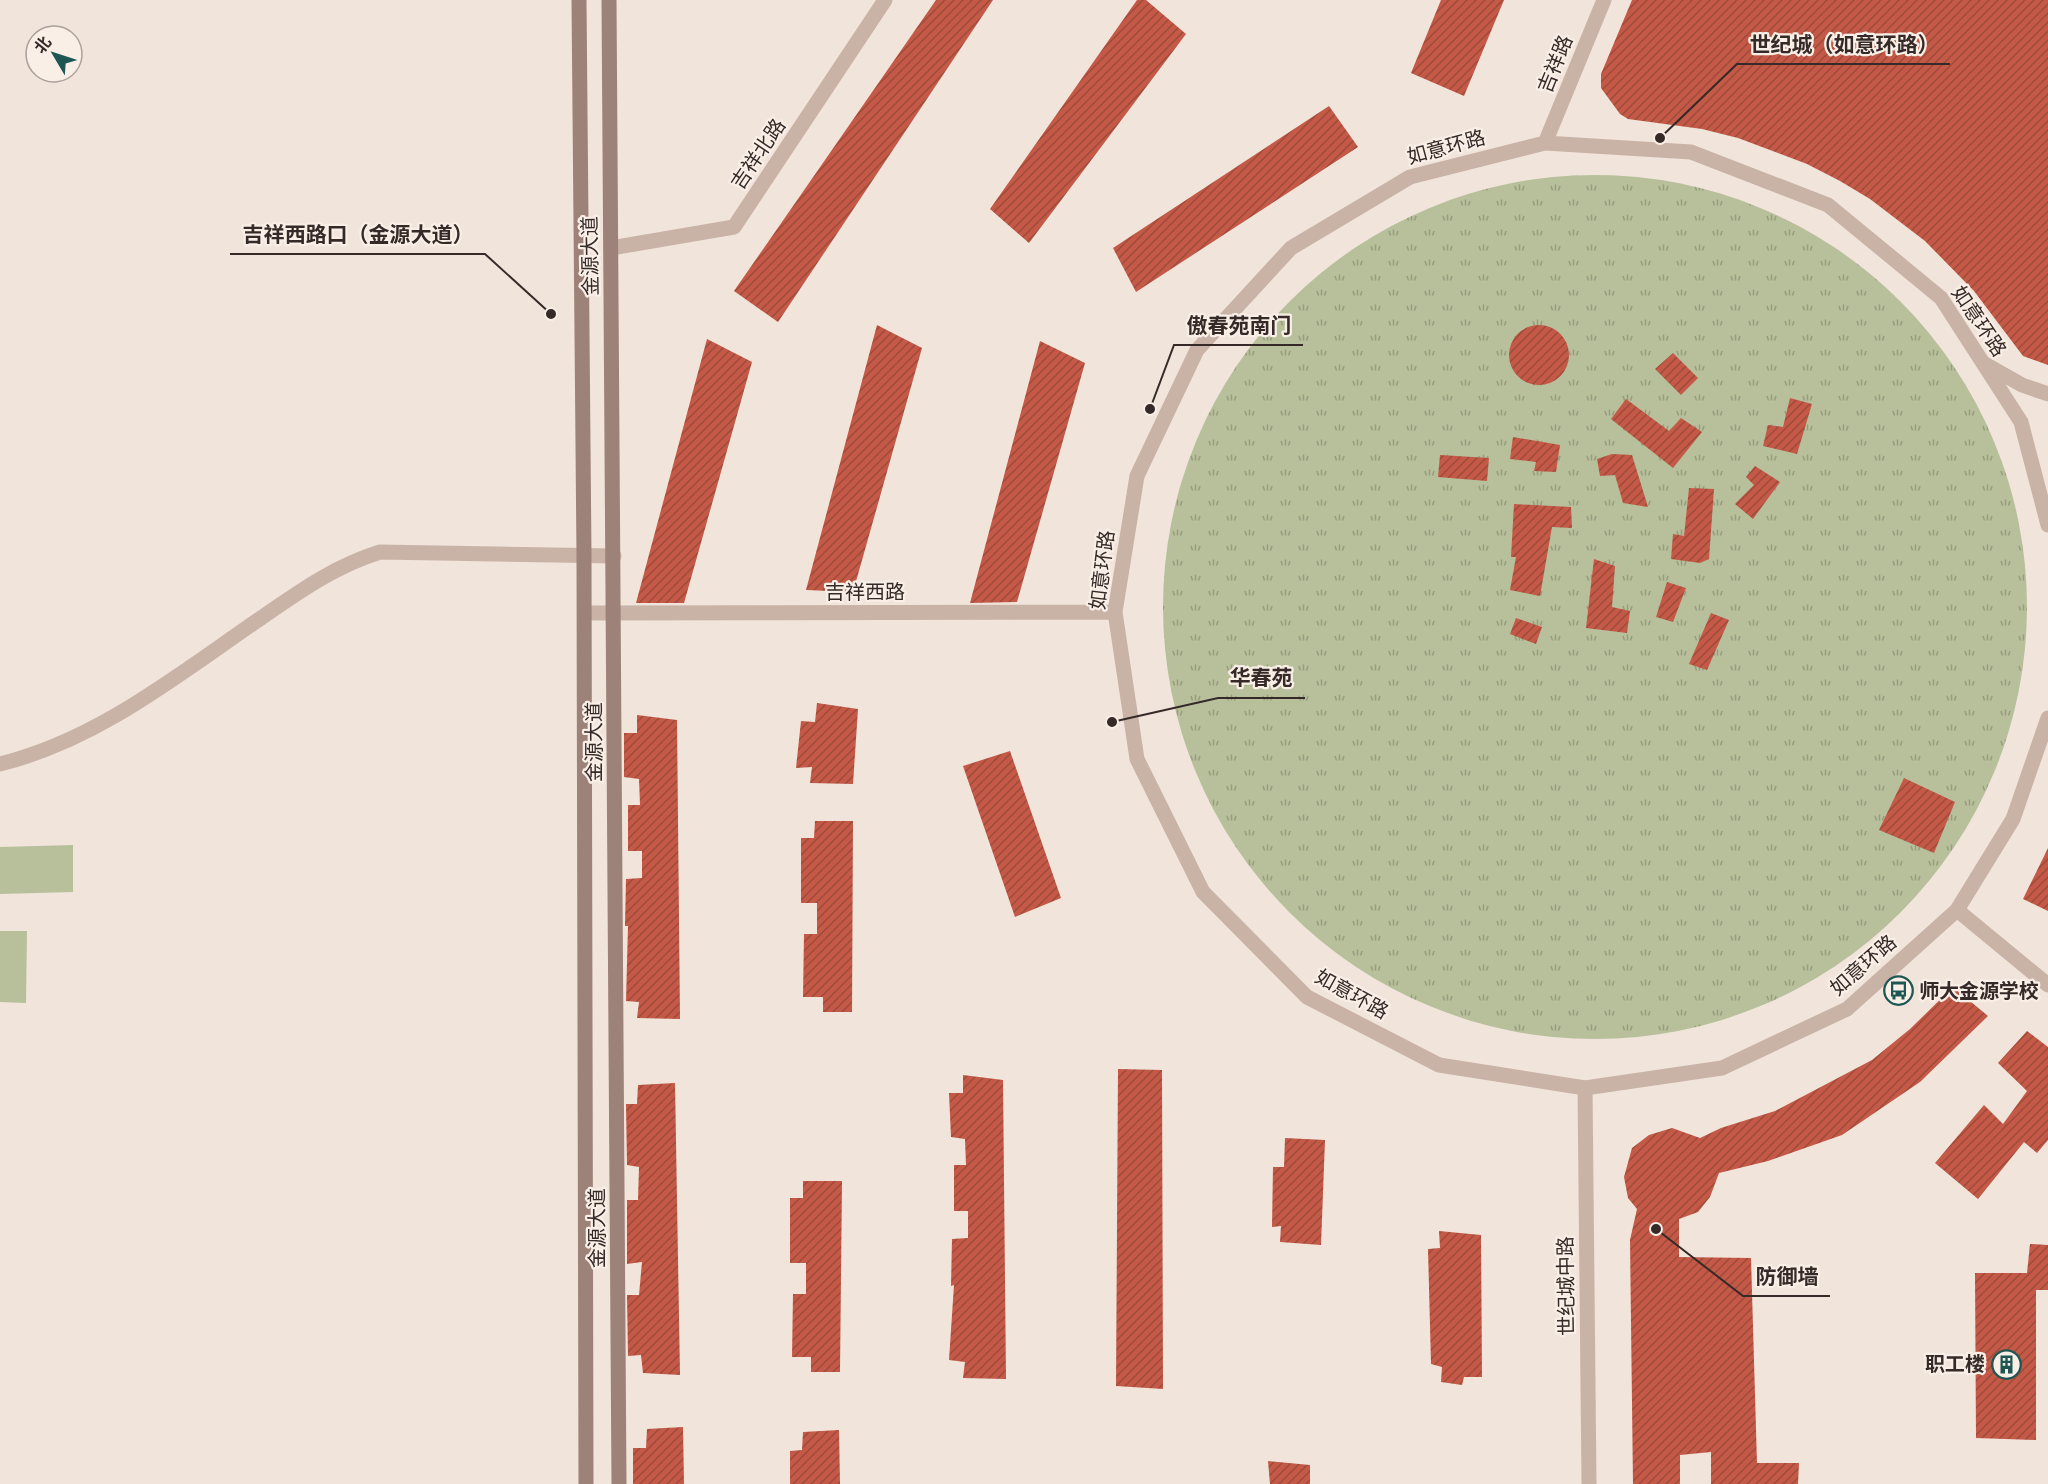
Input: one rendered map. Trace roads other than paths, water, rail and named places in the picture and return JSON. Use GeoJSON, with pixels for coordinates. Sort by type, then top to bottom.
{"type":"FeatureCollection","features":[{"type":"Feature","properties":{"kind":"street","name":"金源大道"},"geometry":{"type":"LineString","coordinates":[[579,0],[585,613],[586,1484]]}},
{"type":"Feature","properties":{"kind":"street","name":"金源大道"},"geometry":{"type":"LineString","coordinates":[[609,0],[619,1484]]}},
{"type":"Feature","properties":{"kind":"street","name":"吉祥北路"},"geometry":{"type":"LineString","coordinates":[[611,248],[734,227],[885,0]]}},
{"type":"Feature","properties":{"kind":"street","name":"吉祥路"},"geometry":{"type":"LineString","coordinates":[[1545,143],[1604,0]]}},
{"type":"Feature","properties":{"kind":"street","name":"如意环路"},"geometry":{"type":"LineString","coordinates":[[2048,525],[2021,422],[1941,298],[1828,205],[1691,152],[1545,143],[1410,177],[1291,248],[1197,350],[1137,476],[1115,612],[1137,759],[1203,892],[1307,997],[1439,1065],[1585,1088],[1722,1068],[1847,1009],[1957,910],[2013,819],[2048,718]]}},
{"type":"Feature","properties":{"kind":"street"},"geometry":{"type":"LineString","coordinates":[[1983,363],[2022,385],[2048,394]]}},
{"type":"Feature","properties":{"kind":"street"},"geometry":{"type":"LineString","coordinates":[[0,764],[81,736],[140,701],[302,590],[349,561],[380,552],[614,556]]}},
{"type":"Feature","properties":{"kind":"street","name":"吉祥西路"},"geometry":{"type":"LineString","coordinates":[[585,613],[1115,612]]}},
{"type":"Feature","properties":{"kind":"street"},"geometry":{"type":"LineString","coordinates":[[1957,910],[2048,985]]}},
{"type":"Feature","properties":{"kind":"street","name":"世纪城中路"},"geometry":{"type":"LineString","coordinates":[[1585,1088],[1589,1484]]}},
{"type":"Feature","properties":{"kind":"place","name":"世纪城（如意环路）"},"geometry":{"type":"Point","coordinates":[1660,138]}},
{"type":"Feature","properties":{"kind":"place","name":"吉祥西路口（金源大道）"},"geometry":{"type":"Point","coordinates":[551,314]}},
{"type":"Feature","properties":{"kind":"place","name":"傲春苑南门"},"geometry":{"type":"Point","coordinates":[1150,409]}},
{"type":"Feature","properties":{"kind":"place","name":"华春苑"},"geometry":{"type":"Point","coordinates":[1112,722]}},
{"type":"Feature","properties":{"kind":"place","name":"师大金源学校"},"geometry":{"type":"Point","coordinates":[1898,991]}},
{"type":"Feature","properties":{"kind":"place","name":"防御墙"},"geometry":{"type":"Point","coordinates":[1656,1229]}},
{"type":"Feature","properties":{"kind":"place","name":"职工楼"},"geometry":{"type":"Point","coordinates":[2006,1364]}}]}
